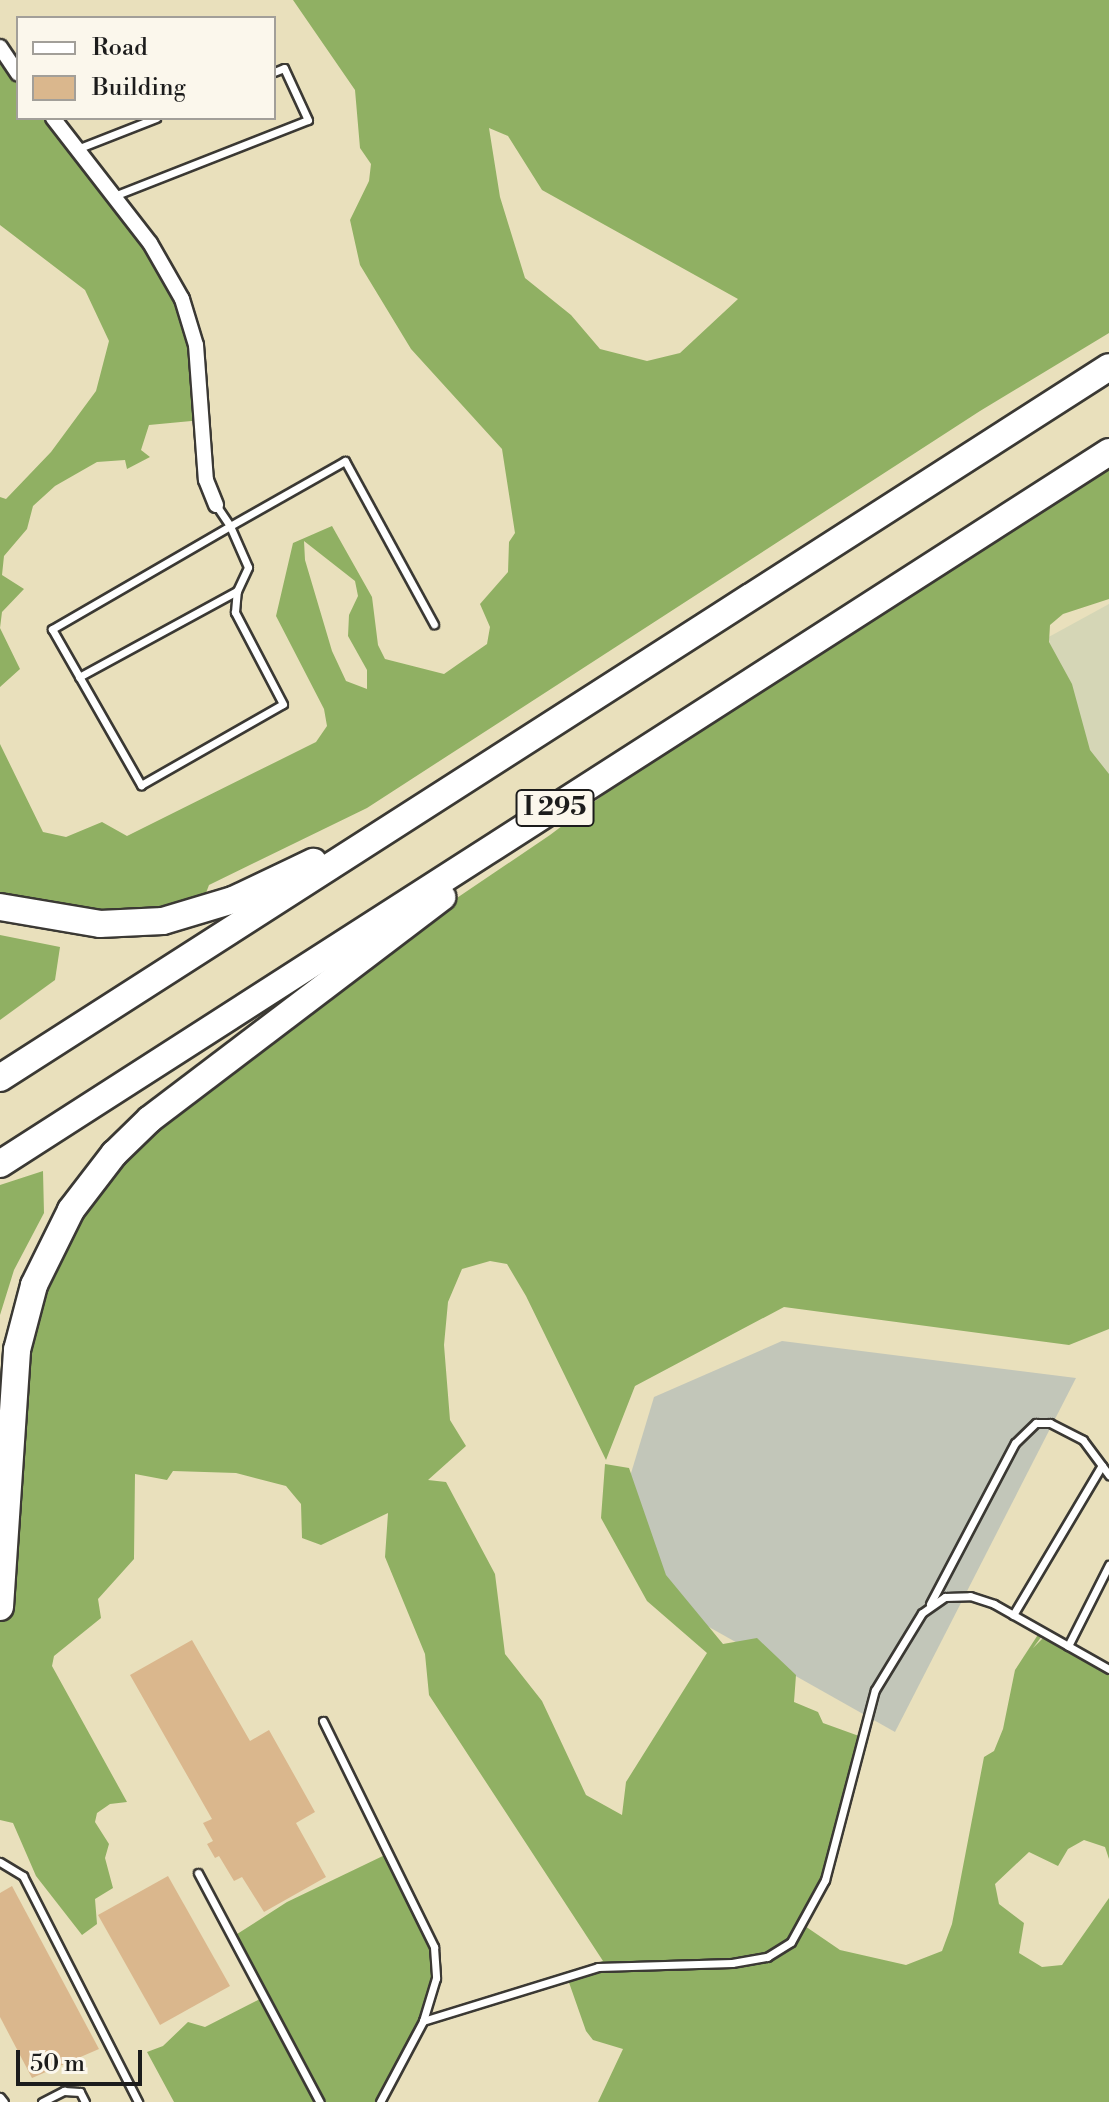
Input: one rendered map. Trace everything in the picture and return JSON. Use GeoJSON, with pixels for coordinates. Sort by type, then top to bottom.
{"type":"FeatureCollection","features":[{"type":"Feature","properties":{"kind":"highway","name":"I 295"},"geometry":{"type":"LineString","coordinates":[[0,1078],[1109,367]]}},
{"type":"Feature","properties":{"kind":"highway","name":"I 295"},"geometry":{"type":"LineString","coordinates":[[0,1164],[1109,452]]}},
{"type":"Feature","properties":{"kind":"highway"},"geometry":{"type":"LineString","coordinates":[[0,907],[100,924],[185,916],[233,900],[424,808]]}},
{"type":"Feature","properties":{"kind":"highway"},"geometry":{"type":"LineString","coordinates":[[0,1607],[20,1335],[50,1248],[84,1190],[150,1119],[545,814]]}},
{"type":"Feature","properties":{"kind":"street"},"geometry":{"type":"LineString","coordinates":[[0,47],[16,71]]}},
{"type":"Feature","properties":{"kind":"street"},"geometry":{"type":"LineString","coordinates":[[55,120],[150,243],[182,299],[196,345],[206,480],[216,505]]}},
{"type":"Feature","properties":{"kind":"lane"},"geometry":{"type":"LineString","coordinates":[[114,196],[308,120],[284,68],[276,71]]}},
{"type":"Feature","properties":{"kind":"lane"},"geometry":{"type":"LineString","coordinates":[[77,149],[151,120]]}},
{"type":"Feature","properties":{"kind":"lane"},"geometry":{"type":"LineString","coordinates":[[216,505],[230,526],[248,567],[237,591],[235,612],[283,704],[141,785],[52,629],[230,526],[345,461],[434,624]]}},
{"type":"Feature","properties":{"kind":"lane"},"geometry":{"type":"LineString","coordinates":[[79,677],[237,591]]}},
{"type":"Feature","properties":{"kind":"lane"},"geometry":{"type":"LineString","coordinates":[[423,2021],[598,1967],[756,1960],[791,1942],[825,1880],[875,1690],[929,1607],[1015,1443],[1036,1423],[1050,1423],[1083,1440],[1109,1475]]}},
{"type":"Feature","properties":{"kind":"lane"},"geometry":{"type":"LineString","coordinates":[[1013,1615],[1102,1465]]}},
{"type":"Feature","properties":{"kind":"lane"},"geometry":{"type":"LineString","coordinates":[[1068,1646],[1109,1565]]}},
{"type":"Feature","properties":{"kind":"lane"},"geometry":{"type":"LineString","coordinates":[[929,1607],[945,1597],[970,1596],[1013,1615],[1109,1669]]}},
{"type":"Feature","properties":{"kind":"lane"},"geometry":{"type":"LineString","coordinates":[[323,1721],[434,1947],[436,1978],[423,2021],[380,2102]]}},
{"type":"Feature","properties":{"kind":"lane"},"geometry":{"type":"LineString","coordinates":[[0,1862],[23,1876],[138,2102]]}},
{"type":"Feature","properties":{"kind":"lane"},"geometry":{"type":"LineString","coordinates":[[198,1873],[320,2102]]}},
{"type":"Feature","properties":{"kind":"lane"},"geometry":{"type":"LineString","coordinates":[[42,2102],[64,2091],[80,2092],[85,2102]]}},
{"type":"Feature","properties":{"kind":"lane"},"geometry":{"type":"LineString","coordinates":[[0,2097],[4,2102]]}},
{"type":"Feature","properties":{"kind":"shaded area"},"geometry":{"type":"Polygon","coordinates":[[[1109,604],[1109,844],[1045,639],[1109,604]]]}},
{"type":"Feature","properties":{"kind":"shaded area"},"geometry":{"type":"Polygon","coordinates":[[[782,1341],[1076,1378],[895,1732],[693,1618],[619,1513],[654,1397],[782,1341]]]}},
{"type":"Feature","properties":{"kind":"green space"},"geometry":{"type":"Polygon","coordinates":[[[293,0],[1109,0],[1109,333],[980,411],[367,808],[209,885],[197,917],[0,911],[0,744],[43,832],[66,837],[102,822],[127,836],[316,742],[327,726],[324,709],[276,616],[293,543],[332,526],[372,597],[378,645],[385,659],[444,674],[487,644],[490,627],[480,604],[508,572],[509,542],[515,533],[502,449],[411,349],[360,265],[350,220],[369,181],[371,164],[360,148],[355,90],[293,0]],[[489,128],[500,197],[525,278],[571,315],[600,349],[647,361],[680,353],[738,299],[542,190],[508,136],[489,128]],[[304,541],[305,560],[332,651],[346,681],[367,689],[367,670],[348,636],[349,615],[358,596],[355,581],[304,541]]]}},
{"type":"Feature","properties":{"kind":"green space"},"geometry":{"type":"Polygon","coordinates":[[[0,43],[16,63],[16,120],[60,120],[169,261],[193,323],[202,420],[149,425],[141,450],[150,457],[127,469],[125,460],[97,462],[55,486],[33,506],[27,529],[4,556],[2,575],[24,589],[2,612],[0,628],[0,497],[6,499],[51,452],[96,391],[109,341],[85,290],[0,225],[0,43]]]}},
{"type":"Feature","properties":{"kind":"green space"},"geometry":{"type":"Polygon","coordinates":[[[1109,456],[1109,599],[1063,614],[1050,625],[1049,642],[1072,684],[1090,750],[1109,774],[1109,1329],[1069,1345],[784,1307],[635,1386],[606,1460],[526,1296],[507,1264],[490,1261],[462,1269],[448,1302],[444,1345],[450,1420],[466,1446],[428,1480],[446,1482],[495,1574],[505,1654],[542,1701],[586,1795],[622,1815],[626,1782],[707,1653],[647,1601],[601,1518],[605,1464],[629,1468],[666,1575],[723,1644],[757,1638],[796,1675],[794,1702],[818,1712],[823,1723],[859,1736],[827,1867],[802,1924],[840,1950],[906,1965],[942,1951],[952,1924],[984,1757],[994,1751],[1003,1729],[1015,1670],[1041,1630],[1045,1632],[1033,1648],[1044,1637],[1109,1667],[1109,1859],[1105,1847],[1084,1840],[1068,1849],[1058,1866],[1029,1852],[995,1884],[999,1904],[1024,1923],[1019,1953],[1042,1967],[1062,1965],[1109,1898],[1109,2102],[598,2102],[623,2049],[593,2040],[586,2031],[566,1974],[603,1961],[429,1695],[425,1654],[385,1557],[388,1513],[321,1545],[302,1538],[301,1504],[286,1486],[236,1473],[173,1471],[167,1480],[135,1474],[134,1559],[98,1599],[101,1618],[54,1656],[52,1666],[127,1802],[110,1804],[97,1813],[95,1822],[109,1844],[105,1858],[113,1888],[95,1899],[97,1924],[82,1935],[36,1876],[13,1823],[0,1820],[0,1595],[16,1355],[99,1173],[380,950],[550,835],[703,720],[1109,456]]]}},
{"type":"Feature","properties":{"kind":"green space"},"geometry":{"type":"Polygon","coordinates":[[[0,628],[20,669],[0,687],[0,628]]]}},
{"type":"Feature","properties":{"kind":"green space"},"geometry":{"type":"Polygon","coordinates":[[[0,935],[60,947],[55,980],[0,1020],[0,935]]]}},
{"type":"Feature","properties":{"kind":"green space"},"geometry":{"type":"Polygon","coordinates":[[[43,1171],[44,1213],[14,1270],[0,1315],[0,1185],[43,1171]]]}},
{"type":"Feature","properties":{"kind":"green space"},"geometry":{"type":"Polygon","coordinates":[[[387,1854],[434,1942],[436,1978],[425,2016],[379,2102],[174,2102],[147,2052],[163,2046],[188,2022],[205,2027],[264,1997],[234,1936],[287,1902],[387,1854]]]}},
{"type":"Feature","properties":{"kind":"building"},"geometry":{"type":"Polygon","coordinates":[[[192,1640],[250,1741],[269,1730],[315,1812],[296,1823],[326,1877],[264,1912],[242,1877],[234,1881],[219,1856],[215,1858],[207,1844],[213,1841],[203,1823],[212,1819],[130,1675],[192,1640]]]}},
{"type":"Feature","properties":{"kind":"building"},"geometry":{"type":"Polygon","coordinates":[[[168,1876],[230,1986],[160,2025],[98,1915],[168,1876]]]}},
{"type":"Feature","properties":{"kind":"building"},"geometry":{"type":"Polygon","coordinates":[[[12,1886],[99,2049],[32,2078],[0,2017],[0,1893],[12,1886]]]}}]}
